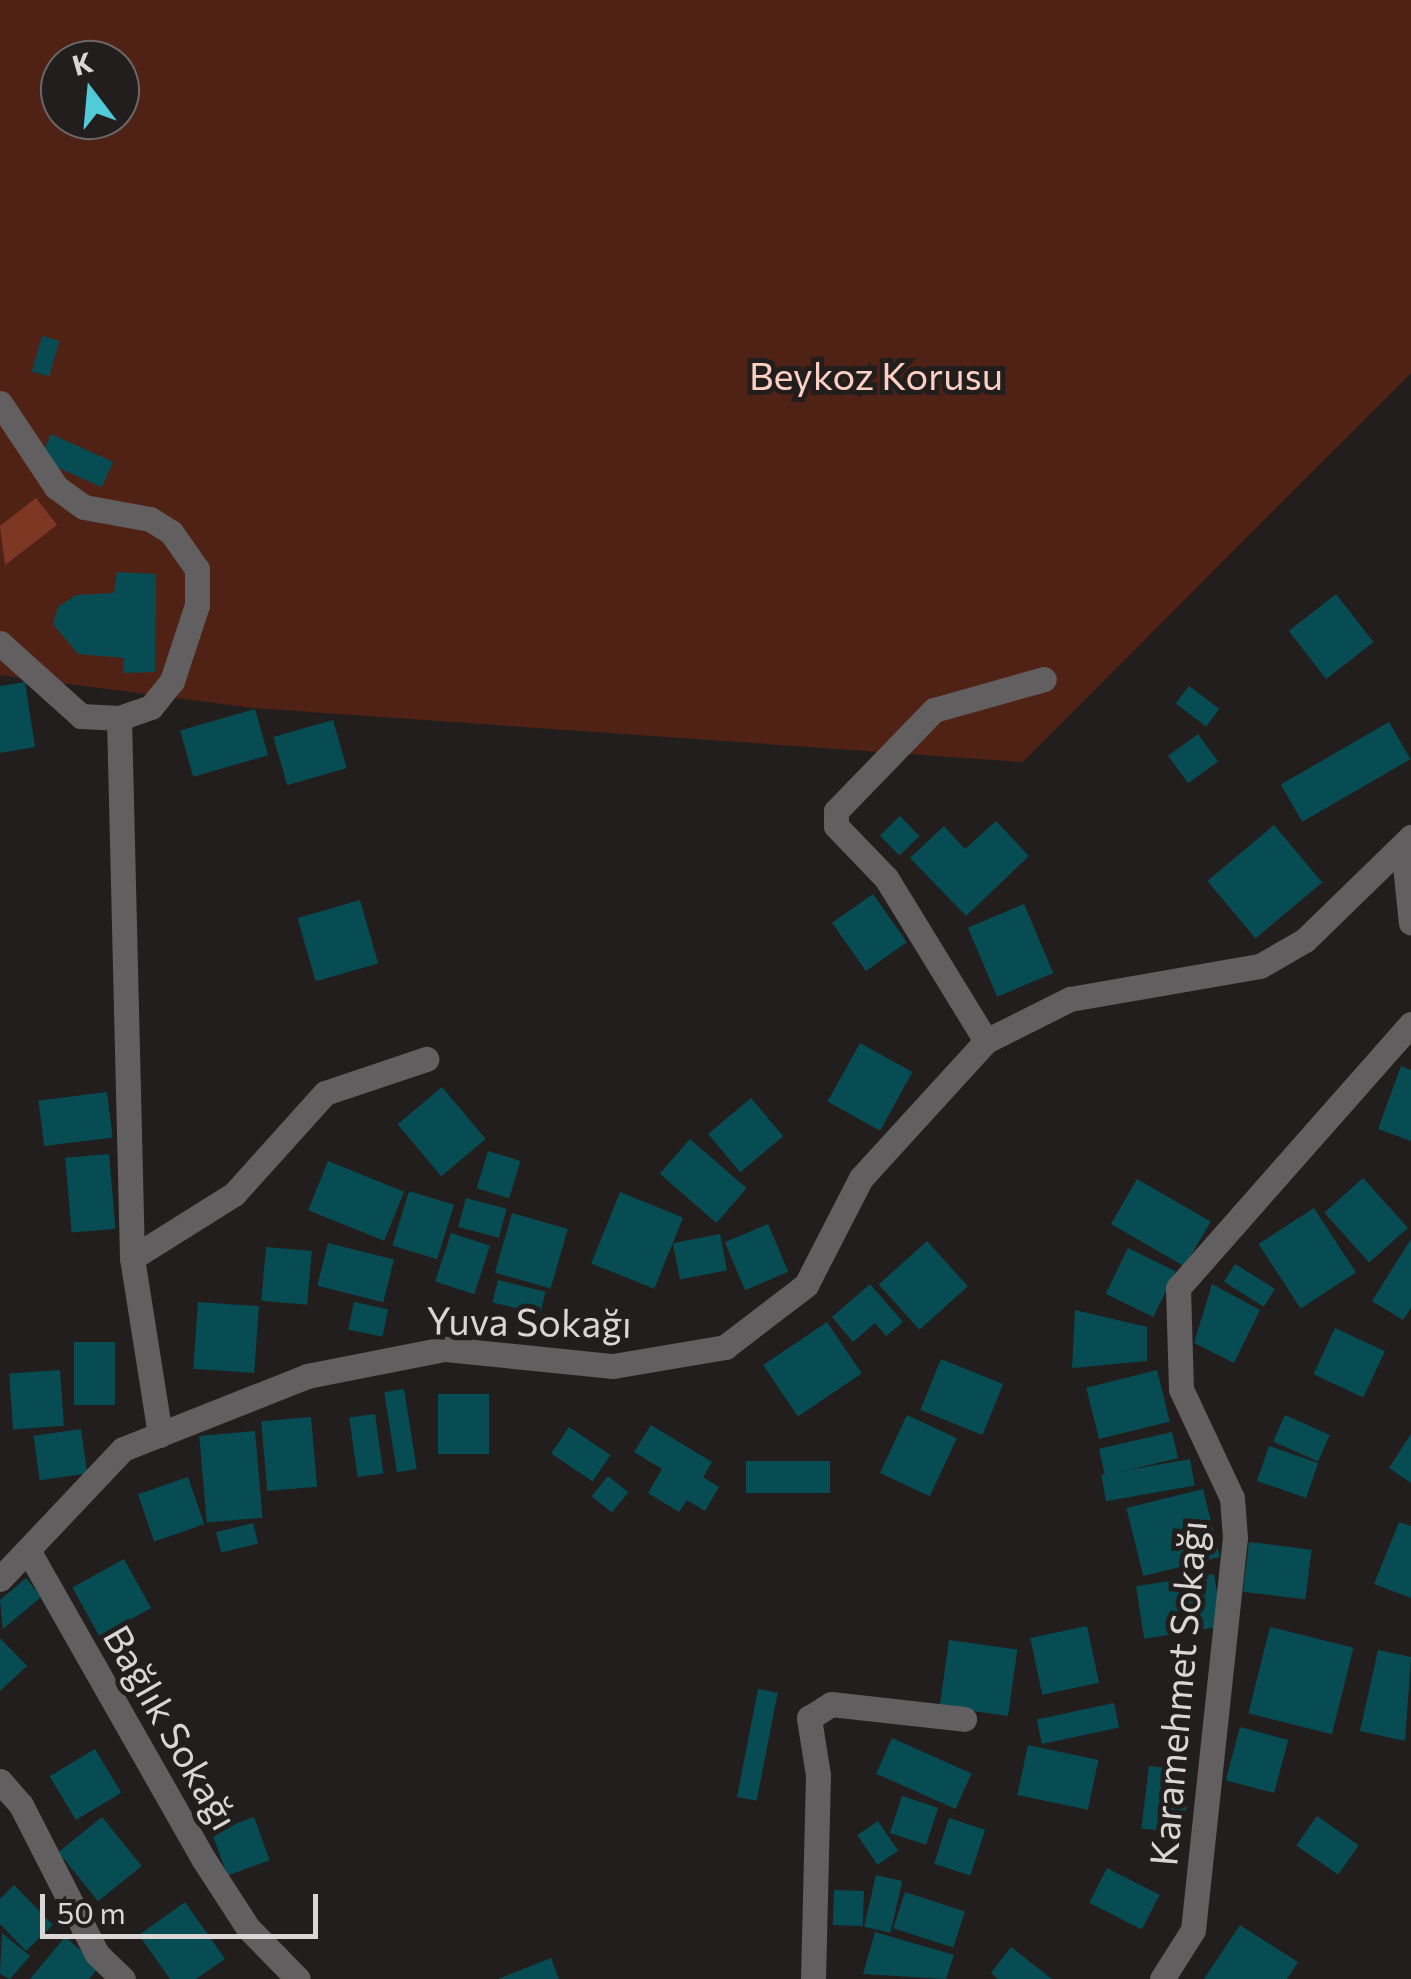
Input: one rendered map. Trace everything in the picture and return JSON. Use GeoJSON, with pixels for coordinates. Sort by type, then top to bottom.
{"type":"FeatureCollection","features":[{"type":"Feature","properties":{"kind":"street"},"geometry":{"type":"LineString","coordinates":[[0,404],[56,487],[84,507],[150,519],[171,532],[197,569],[197,605],[172,681],[151,706],[119,718],[81,716],[0,642]]}},
{"type":"Feature","properties":{"kind":"street"},"geometry":{"type":"LineString","coordinates":[[986,1041],[886,878],[836,826],[836,811],[934,710],[1044,680]]}},
{"type":"Feature","properties":{"kind":"street"},"geometry":{"type":"LineString","coordinates":[[119,718],[132,1258],[160,1435]]}},
{"type":"Feature","properties":{"kind":"street"},"geometry":{"type":"LineString","coordinates":[[1407,841],[1411,923]]}},
{"type":"Feature","properties":{"kind":"street","name":"Yuva Sokağı"},"geometry":{"type":"LineString","coordinates":[[0,1579],[123,1449],[308,1376],[445,1349],[614,1366],[724,1347],[806,1285],[861,1178],[986,1041],[1070,999],[1260,966],[1305,940],[1407,841]]}},
{"type":"Feature","properties":{"kind":"street","name":"Karamehmet Sokağı"},"geometry":{"type":"LineString","coordinates":[[1162,1979],[1193,1930],[1235,1538],[1232,1498],[1181,1389],[1178,1288],[1411,1024]]}},
{"type":"Feature","properties":{"kind":"street"},"geometry":{"type":"LineString","coordinates":[[132,1258],[234,1194],[324,1093],[426,1059]]}},
{"type":"Feature","properties":{"kind":"street","name":"Bağlık Sokağı"},"geometry":{"type":"LineString","coordinates":[[28,1552],[204,1860],[248,1928],[298,1979]]}},
{"type":"Feature","properties":{"kind":"street"},"geometry":{"type":"LineString","coordinates":[[813,1979],[818,1774],[809,1718],[830,1704],[964,1719]]}},
{"type":"Feature","properties":{"kind":"street"},"geometry":{"type":"LineString","coordinates":[[0,1781],[21,1805],[97,1954],[123,1979]]}},
{"type":"Feature","properties":{"kind":"green space","name":"Beykoz Korusu"},"geometry":{"type":"Polygon","coordinates":[[[0,0],[1411,0],[1411,373],[1023,762],[253,708],[0,675],[0,0]]]}},
{"type":"Feature","properties":{"kind":"shaded area"},"geometry":{"type":"Polygon","coordinates":[[[36,498],[57,525],[5,565],[0,526],[36,498]]]}},
{"type":"Feature","properties":{"kind":"building"},"geometry":{"type":"Polygon","coordinates":[[[42,336],[59,341],[49,377],[32,372],[42,336]]]}},
{"type":"Feature","properties":{"kind":"building"},"geometry":{"type":"Polygon","coordinates":[[[51,434],[113,462],[102,487],[40,460],[51,434]]]}},
{"type":"Feature","properties":{"kind":"building"},"geometry":{"type":"Polygon","coordinates":[[[117,572],[156,574],[155,672],[123,673],[124,658],[78,654],[53,624],[58,607],[76,595],[114,593],[117,572]]]}},
{"type":"Feature","properties":{"kind":"building"},"geometry":{"type":"Polygon","coordinates":[[[1336,594],[1374,642],[1326,679],[1289,631],[1336,594]]]}},
{"type":"Feature","properties":{"kind":"building"},"geometry":{"type":"Polygon","coordinates":[[[25,682],[35,747],[0,753],[0,686],[25,682]]]}},
{"type":"Feature","properties":{"kind":"building"},"geometry":{"type":"Polygon","coordinates":[[[1189,686],[1219,709],[1206,726],[1176,704],[1189,686]]]}},
{"type":"Feature","properties":{"kind":"building"},"geometry":{"type":"Polygon","coordinates":[[[255,709],[268,755],[193,777],[180,730],[255,709]]]}},
{"type":"Feature","properties":{"kind":"building"},"geometry":{"type":"Polygon","coordinates":[[[333,720],[347,768],[287,785],[273,737],[333,720]]]}},
{"type":"Feature","properties":{"kind":"building"},"geometry":{"type":"Polygon","coordinates":[[[1389,722],[1410,759],[1302,822],[1281,785],[1389,722]]]}},
{"type":"Feature","properties":{"kind":"building"},"geometry":{"type":"Polygon","coordinates":[[[1198,734],[1218,762],[1188,783],[1168,756],[1198,734]]]}},
{"type":"Feature","properties":{"kind":"building"},"geometry":{"type":"Polygon","coordinates":[[[900,816],[919,836],[899,856],[880,835],[900,816]]]}},
{"type":"Feature","properties":{"kind":"building"},"geometry":{"type":"Polygon","coordinates":[[[996,821],[1029,856],[966,916],[910,858],[944,826],[965,849],[996,821]]]}},
{"type":"Feature","properties":{"kind":"building"},"geometry":{"type":"Polygon","coordinates":[[[1274,825],[1322,882],[1256,938],[1207,881],[1274,825]]]}},
{"type":"Feature","properties":{"kind":"building"},"geometry":{"type":"Polygon","coordinates":[[[873,894],[907,942],[866,971],[832,923],[873,894]]]}},
{"type":"Feature","properties":{"kind":"building"},"geometry":{"type":"Polygon","coordinates":[[[360,900],[378,963],[316,981],[298,918],[360,900]]]}},
{"type":"Feature","properties":{"kind":"building"},"geometry":{"type":"Polygon","coordinates":[[[1024,904],[1053,973],[997,997],[968,928],[1024,904]]]}},
{"type":"Feature","properties":{"kind":"building"},"geometry":{"type":"Polygon","coordinates":[[[860,1043],[912,1072],[880,1131],[828,1102],[860,1043]]]}},
{"type":"Feature","properties":{"kind":"building"},"geometry":{"type":"Polygon","coordinates":[[[1401,1066],[1411,1070],[1411,1141],[1378,1129],[1401,1066]]]}},
{"type":"Feature","properties":{"kind":"building"},"geometry":{"type":"Polygon","coordinates":[[[442,1087],[486,1139],[441,1176],[398,1124],[442,1087]]]}},
{"type":"Feature","properties":{"kind":"building"},"geometry":{"type":"Polygon","coordinates":[[[107,1092],[113,1138],[44,1146],[39,1100],[107,1092]]]}},
{"type":"Feature","properties":{"kind":"building"},"geometry":{"type":"Polygon","coordinates":[[[751,1098],[783,1136],[740,1172],[708,1134],[751,1098]]]}},
{"type":"Feature","properties":{"kind":"building"},"geometry":{"type":"Polygon","coordinates":[[[690,1139],[747,1188],[716,1223],[660,1174],[690,1139]]]}},
{"type":"Feature","properties":{"kind":"building"},"geometry":{"type":"Polygon","coordinates":[[[488,1151],[521,1161],[509,1198],[477,1188],[488,1151]]]}},
{"type":"Feature","properties":{"kind":"building"},"geometry":{"type":"Polygon","coordinates":[[[109,1154],[116,1229],[72,1233],[65,1158],[109,1154]]]}},
{"type":"Feature","properties":{"kind":"building"},"geometry":{"type":"Polygon","coordinates":[[[328,1161],[404,1192],[384,1241],[308,1210],[328,1161]]]}},
{"type":"Feature","properties":{"kind":"building"},"geometry":{"type":"Polygon","coordinates":[[[1363,1178],[1408,1228],[1369,1263],[1324,1213],[1363,1178]]]}},
{"type":"Feature","properties":{"kind":"building"},"geometry":{"type":"Polygon","coordinates":[[[1137,1179],[1211,1222],[1185,1267],[1111,1224],[1137,1179]]]}},
{"type":"Feature","properties":{"kind":"building"},"geometry":{"type":"Polygon","coordinates":[[[409,1191],[454,1205],[437,1259],[392,1246],[409,1191]]]}},
{"type":"Feature","properties":{"kind":"building"},"geometry":{"type":"Polygon","coordinates":[[[620,1192],[683,1217],[654,1289],[591,1263],[620,1192]]]}},
{"type":"Feature","properties":{"kind":"building"},"geometry":{"type":"Polygon","coordinates":[[[466,1198],[507,1209],[499,1238],[458,1227],[466,1198]]]}},
{"type":"Feature","properties":{"kind":"building"},"geometry":{"type":"Polygon","coordinates":[[[1314,1208],[1356,1273],[1301,1309],[1259,1244],[1314,1208]]]}},
{"type":"Feature","properties":{"kind":"building"},"geometry":{"type":"Polygon","coordinates":[[[512,1213],[568,1229],[551,1289],[495,1273],[512,1213]]]}},
{"type":"Feature","properties":{"kind":"building"},"geometry":{"type":"Polygon","coordinates":[[[768,1224],[788,1272],[745,1290],[725,1242],[768,1224]]]}},
{"type":"Feature","properties":{"kind":"building"},"geometry":{"type":"Polygon","coordinates":[[[451,1233],[490,1246],[474,1294],[435,1282],[451,1233]]]}},
{"type":"Feature","properties":{"kind":"building"},"geometry":{"type":"Polygon","coordinates":[[[720,1234],[727,1270],[680,1279],[673,1243],[720,1234]]]}},
{"type":"Feature","properties":{"kind":"building"},"geometry":{"type":"Polygon","coordinates":[[[1411,1239],[1411,1308],[1403,1320],[1372,1301],[1411,1239]]]}},
{"type":"Feature","properties":{"kind":"building"},"geometry":{"type":"Polygon","coordinates":[[[927,1241],[968,1286],[920,1330],[879,1284],[927,1241]]]}},
{"type":"Feature","properties":{"kind":"building"},"geometry":{"type":"Polygon","coordinates":[[[328,1243],[394,1259],[383,1302],[317,1286],[328,1243]]]}},
{"type":"Feature","properties":{"kind":"building"},"geometry":{"type":"Polygon","coordinates":[[[266,1247],[312,1251],[307,1305],[261,1301],[266,1247]]]}},
{"type":"Feature","properties":{"kind":"building"},"geometry":{"type":"Polygon","coordinates":[[[1128,1248],[1176,1271],[1153,1317],[1106,1294],[1128,1248]]]}},
{"type":"Feature","properties":{"kind":"building"},"geometry":{"type":"Polygon","coordinates":[[[1235,1264],[1275,1289],[1264,1307],[1224,1282],[1235,1264]]]}},
{"type":"Feature","properties":{"kind":"building"},"geometry":{"type":"Polygon","coordinates":[[[498,1280],[546,1292],[540,1314],[492,1302],[498,1280]]]}},
{"type":"Feature","properties":{"kind":"building"},"geometry":{"type":"Polygon","coordinates":[[[870,1284],[903,1322],[886,1336],[875,1323],[853,1342],[832,1317],[870,1284]]]}},
{"type":"Feature","properties":{"kind":"building"},"geometry":{"type":"Polygon","coordinates":[[[1212,1284],[1260,1310],[1234,1363],[1194,1343],[1212,1284]]]}},
{"type":"Feature","properties":{"kind":"building"},"geometry":{"type":"Polygon","coordinates":[[[198,1302],[259,1306],[254,1373],[193,1369],[198,1302]]]}},
{"type":"Feature","properties":{"kind":"building"},"geometry":{"type":"Polygon","coordinates":[[[354,1302],[388,1309],[382,1337],[348,1329],[354,1302]]]}},
{"type":"Feature","properties":{"kind":"building"},"geometry":{"type":"Polygon","coordinates":[[[1075,1310],[1147,1327],[1147,1361],[1072,1368],[1075,1310]]]}},
{"type":"Feature","properties":{"kind":"building"},"geometry":{"type":"Polygon","coordinates":[[[827,1322],[862,1373],[798,1416],[763,1365],[827,1322]]]}},
{"type":"Feature","properties":{"kind":"building"},"geometry":{"type":"Polygon","coordinates":[[[1335,1328],[1385,1351],[1363,1397],[1313,1374],[1335,1328]]]}},
{"type":"Feature","properties":{"kind":"building"},"geometry":{"type":"Polygon","coordinates":[[[74,1342],[115,1342],[115,1405],[74,1405],[74,1342]]]}},
{"type":"Feature","properties":{"kind":"building"},"geometry":{"type":"Polygon","coordinates":[[[941,1359],[1003,1384],[983,1435],[920,1410],[941,1359]]]}},
{"type":"Feature","properties":{"kind":"building"},"geometry":{"type":"Polygon","coordinates":[[[60,1370],[64,1426],[13,1429],[9,1374],[60,1370]]]}},
{"type":"Feature","properties":{"kind":"building"},"geometry":{"type":"Polygon","coordinates":[[[1157,1370],[1170,1421],[1099,1439],[1086,1388],[1157,1370]]]}},
{"type":"Feature","properties":{"kind":"building"},"geometry":{"type":"Polygon","coordinates":[[[404,1389],[417,1469],[397,1472],[384,1392],[404,1389]]]}},
{"type":"Feature","properties":{"kind":"building"},"geometry":{"type":"Polygon","coordinates":[[[438,1394],[489,1394],[489,1454],[438,1454],[438,1394]]]}},
{"type":"Feature","properties":{"kind":"building"},"geometry":{"type":"Polygon","coordinates":[[[375,1414],[383,1473],[358,1477],[349,1418],[375,1414]]]}},
{"type":"Feature","properties":{"kind":"building"},"geometry":{"type":"Polygon","coordinates":[[[907,1415],[957,1438],[930,1496],[880,1473],[907,1415]]]}},
{"type":"Feature","properties":{"kind":"building"},"geometry":{"type":"Polygon","coordinates":[[[1285,1415],[1330,1435],[1318,1461],[1273,1441],[1285,1415]]]}},
{"type":"Feature","properties":{"kind":"building"},"geometry":{"type":"Polygon","coordinates":[[[311,1417],[317,1487],[267,1491],[261,1421],[311,1417]]]}},
{"type":"Feature","properties":{"kind":"building"},"geometry":{"type":"Polygon","coordinates":[[[651,1425],[712,1462],[703,1477],[719,1487],[705,1511],[687,1500],[679,1512],[648,1493],[662,1469],[634,1452],[651,1425]]]}},
{"type":"Feature","properties":{"kind":"building"},"geometry":{"type":"Polygon","coordinates":[[[569,1427],[610,1455],[593,1481],[551,1454],[569,1427]]]}},
{"type":"Feature","properties":{"kind":"building"},"geometry":{"type":"Polygon","coordinates":[[[81,1429],[87,1474],[40,1480],[33,1436],[81,1429]]]}},
{"type":"Feature","properties":{"kind":"building"},"geometry":{"type":"Polygon","coordinates":[[[255,1431],[263,1518],[207,1523],[199,1436],[255,1431]]]}},
{"type":"Feature","properties":{"kind":"building"},"geometry":{"type":"Polygon","coordinates":[[[1172,1432],[1178,1458],[1105,1475],[1099,1449],[1172,1432]]]}},
{"type":"Feature","properties":{"kind":"building"},"geometry":{"type":"Polygon","coordinates":[[[1411,1434],[1411,1483],[1389,1468],[1411,1434]]]}},
{"type":"Feature","properties":{"kind":"building"},"geometry":{"type":"Polygon","coordinates":[[[1269,1446],[1318,1463],[1306,1498],[1257,1481],[1269,1446]]]}},
{"type":"Feature","properties":{"kind":"building"},"geometry":{"type":"Polygon","coordinates":[[[1190,1459],[1195,1486],[1106,1501],[1101,1475],[1190,1459]]]}},
{"type":"Feature","properties":{"kind":"building"},"geometry":{"type":"Polygon","coordinates":[[[746,1461],[830,1461],[830,1493],[746,1493],[746,1461]]]}},
{"type":"Feature","properties":{"kind":"building"},"geometry":{"type":"Polygon","coordinates":[[[608,1476],[628,1492],[612,1513],[592,1496],[608,1476]]]}},
{"type":"Feature","properties":{"kind":"building"},"geometry":{"type":"Polygon","coordinates":[[[188,1477],[204,1524],[154,1542],[138,1494],[188,1477]]]}},
{"type":"Feature","properties":{"kind":"building"},"geometry":{"type":"Polygon","coordinates":[[[1203,1489],[1220,1557],[1143,1576],[1126,1508],[1203,1489]]]}},
{"type":"Feature","properties":{"kind":"building"},"geometry":{"type":"Polygon","coordinates":[[[1399,1522],[1411,1526],[1411,1598],[1374,1584],[1399,1522]]]}},
{"type":"Feature","properties":{"kind":"building"},"geometry":{"type":"Polygon","coordinates":[[[253,1523],[258,1543],[221,1553],[216,1532],[253,1523]]]}},
{"type":"Feature","properties":{"kind":"building"},"geometry":{"type":"Polygon","coordinates":[[[1249,1542],[1312,1550],[1305,1599],[1243,1592],[1249,1542]]]}},
{"type":"Feature","properties":{"kind":"building"},"geometry":{"type":"Polygon","coordinates":[[[124,1559],[151,1608],[100,1637],[72,1588],[124,1559]]]}},
{"type":"Feature","properties":{"kind":"building"},"geometry":{"type":"Polygon","coordinates":[[[1214,1574],[1222,1626],[1144,1639],[1136,1586],[1214,1574]]]}},
{"type":"Feature","properties":{"kind":"building"},"geometry":{"type":"Polygon","coordinates":[[[26,1578],[41,1597],[3,1629],[0,1600],[26,1578]]]}},
{"type":"Feature","properties":{"kind":"building"},"geometry":{"type":"Polygon","coordinates":[[[1087,1626],[1099,1683],[1042,1695],[1030,1638],[1087,1626]]]}},
{"type":"Feature","properties":{"kind":"building"},"geometry":{"type":"Polygon","coordinates":[[[1270,1627],[1353,1648],[1332,1734],[1248,1713],[1270,1627]]]}},
{"type":"Feature","properties":{"kind":"building"},"geometry":{"type":"Polygon","coordinates":[[[0,1638],[27,1666],[0,1691],[0,1638]]]}},
{"type":"Feature","properties":{"kind":"building"},"geometry":{"type":"Polygon","coordinates":[[[949,1640],[1017,1650],[1008,1716],[940,1706],[949,1640]]]}},
{"type":"Feature","properties":{"kind":"building"},"geometry":{"type":"Polygon","coordinates":[[[1378,1650],[1411,1657],[1405,1741],[1360,1731],[1378,1650]]]}},
{"type":"Feature","properties":{"kind":"building"},"geometry":{"type":"Polygon","coordinates":[[[758,1689],[778,1693],[757,1801],[737,1797],[758,1689]]]}},
{"type":"Feature","properties":{"kind":"building"},"geometry":{"type":"Polygon","coordinates":[[[1114,1703],[1119,1727],[1042,1744],[1037,1719],[1114,1703]]]}},
{"type":"Feature","properties":{"kind":"building"},"geometry":{"type":"Polygon","coordinates":[[[1240,1727],[1288,1740],[1274,1793],[1226,1780],[1240,1727]]]}},
{"type":"Feature","properties":{"kind":"building"},"geometry":{"type":"Polygon","coordinates":[[[892,1738],[971,1773],[956,1809],[876,1774],[892,1738]]]}},
{"type":"Feature","properties":{"kind":"building"},"geometry":{"type":"Polygon","coordinates":[[[1028,1745],[1098,1760],[1088,1810],[1017,1795],[1028,1745]]]}},
{"type":"Feature","properties":{"kind":"building"},"geometry":{"type":"Polygon","coordinates":[[[95,1749],[121,1793],[76,1820],[50,1776],[95,1749]]]}},
{"type":"Feature","properties":{"kind":"building"},"geometry":{"type":"Polygon","coordinates":[[[1149,1766],[1191,1771],[1183,1834],[1141,1829],[1149,1766]]]}},
{"type":"Feature","properties":{"kind":"building"},"geometry":{"type":"Polygon","coordinates":[[[902,1796],[938,1808],[926,1845],[890,1833],[902,1796]]]}},
{"type":"Feature","properties":{"kind":"building"},"geometry":{"type":"Polygon","coordinates":[[[1317,1816],[1359,1845],[1338,1875],[1296,1845],[1317,1816]]]}},
{"type":"Feature","properties":{"kind":"building"},"geometry":{"type":"Polygon","coordinates":[[[102,1817],[142,1866],[98,1901],[58,1852],[102,1817]]]}},
{"type":"Feature","properties":{"kind":"building"},"geometry":{"type":"Polygon","coordinates":[[[254,1817],[270,1860],[227,1876],[212,1832],[254,1817]]]}},
{"type":"Feature","properties":{"kind":"building"},"geometry":{"type":"Polygon","coordinates":[[[949,1818],[985,1830],[970,1875],[934,1864],[949,1818]]]}},
{"type":"Feature","properties":{"kind":"building"},"geometry":{"type":"Polygon","coordinates":[[[878,1821],[898,1851],[877,1865],[857,1835],[878,1821]]]}},
{"type":"Feature","properties":{"kind":"building"},"geometry":{"type":"Polygon","coordinates":[[[1107,1868],[1160,1895],[1142,1930],[1089,1903],[1107,1868]]]}},
{"type":"Feature","properties":{"kind":"building"},"geometry":{"type":"Polygon","coordinates":[[[876,1875],[902,1881],[890,1933],[864,1927],[876,1875]]]}},
{"type":"Feature","properties":{"kind":"building"},"geometry":{"type":"Polygon","coordinates":[[[14,1885],[53,1925],[26,1951],[0,1924],[0,1899],[14,1885]]]}},
{"type":"Feature","properties":{"kind":"building"},"geometry":{"type":"Polygon","coordinates":[[[834,1890],[864,1891],[863,1926],[833,1925],[834,1890]]]}},
{"type":"Feature","properties":{"kind":"building"},"geometry":{"type":"Polygon","coordinates":[[[905,1892],[965,1911],[953,1948],[893,1928],[905,1892]]]}},
{"type":"Feature","properties":{"kind":"building"},"geometry":{"type":"Polygon","coordinates":[[[185,1902],[225,1959],[196,1979],[170,1979],[139,1935],[185,1902]]]}},
{"type":"Feature","properties":{"kind":"building"},"geometry":{"type":"Polygon","coordinates":[[[1240,1925],[1298,1962],[1287,1979],[1204,1979],[1240,1925]]]}},
{"type":"Feature","properties":{"kind":"building"},"geometry":{"type":"Polygon","coordinates":[[[875,1932],[954,1955],[946,1979],[863,1974],[875,1932]]]}},
{"type":"Feature","properties":{"kind":"building"},"geometry":{"type":"Polygon","coordinates":[[[2,1933],[30,1956],[10,1979],[0,1974],[2,1933]]]}},
{"type":"Feature","properties":{"kind":"building"},"geometry":{"type":"Polygon","coordinates":[[[65,1937],[100,1966],[89,1979],[30,1979],[65,1937]]]}},
{"type":"Feature","properties":{"kind":"building"},"geometry":{"type":"Polygon","coordinates":[[[1011,1947],[1052,1979],[998,1979],[991,1973],[1011,1947]]]}},
{"type":"Feature","properties":{"kind":"building"},"geometry":{"type":"Polygon","coordinates":[[[551,1958],[559,1979],[498,1979],[551,1958]]]}}]}
